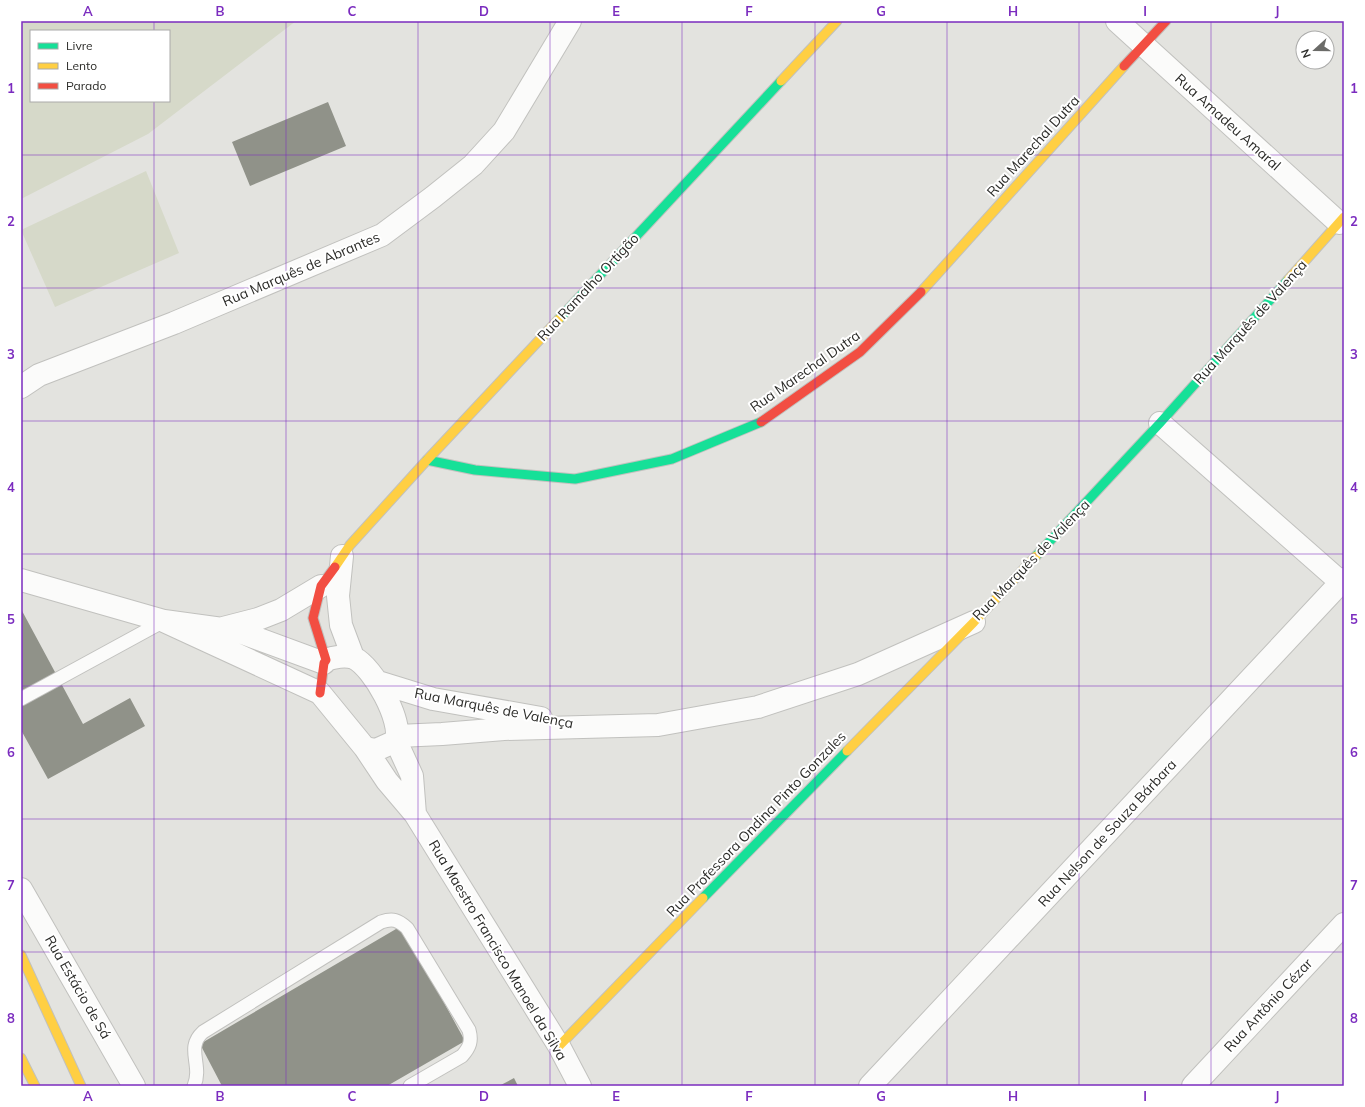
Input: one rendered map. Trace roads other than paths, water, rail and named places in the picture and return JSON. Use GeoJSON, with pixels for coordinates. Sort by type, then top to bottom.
{"type":"FeatureCollection","features":[{"type":"Feature","properties":{"kind":"main road","name":"Rua Ramalho Ortigão"},"geometry":{"type":"LineString","coordinates":[[320,693],[325,662],[313,618],[321,586],[350,545],[427,460],[837,21]]}},
{"type":"Feature","properties":{"kind":"main road","name":"Rua Marechal Dutra"},"geometry":{"type":"LineString","coordinates":[[427,460],[475,470],[575,479],[672,460],[762,421],[860,352],[914,300],[1166,21]]}},
{"type":"Feature","properties":{"kind":"main road","name":"Rua Marquês de Valença"},"geometry":{"type":"LineString","coordinates":[[974,622],[1160,423],[1342,220]]}},
{"type":"Feature","properties":{"kind":"main road","name":"Rua Professora Ondina Pinto Gonzales"},"geometry":{"type":"LineString","coordinates":[[558,1046],[974,622]]}},
{"type":"Feature","properties":{"kind":"main road"},"geometry":{"type":"LineString","coordinates":[[21,955],[81,1086]]}},
{"type":"Feature","properties":{"kind":"main road"},"geometry":{"type":"LineString","coordinates":[[21,1058],[35,1086]]}},
{"type":"Feature","properties":{"kind":"street","name":"Rua Marquês de Abrantes"},"geometry":{"type":"LineString","coordinates":[[21,387],[39,375],[174,323],[382,235],[473,165],[504,131],[570,21]]}},
{"type":"Feature","properties":{"kind":"street","name":"Rua Amadeu Amaral"},"geometry":{"type":"LineString","coordinates":[[1117,21],[1342,220]]}},
{"type":"Feature","properties":{"kind":"street"},"geometry":{"type":"LineString","coordinates":[[1160,423],[1343,582]]}},
{"type":"Feature","properties":{"kind":"street"},"geometry":{"type":"LineString","coordinates":[[342,556],[338,596],[341,625],[353,657],[368,668],[378,682],[392,710],[397,738]]}},
{"type":"Feature","properties":{"kind":"street"},"geometry":{"type":"LineString","coordinates":[[21,580],[164,621],[237,631],[325,662],[333,657],[353,657]]}},
{"type":"Feature","properties":{"kind":"street","name":"Rua Nelson de Souza Bárbara"},"geometry":{"type":"LineString","coordinates":[[870,1086],[1343,582]]}},
{"type":"Feature","properties":{"kind":"street"},"geometry":{"type":"LineString","coordinates":[[219,629],[258,619],[281,610],[321,586]]}},
{"type":"Feature","properties":{"kind":"street"},"geometry":{"type":"LineString","coordinates":[[164,621],[320,693],[365,748]]}},
{"type":"Feature","properties":{"kind":"street","name":"Rua Marquês de Valença"},"geometry":{"type":"LineString","coordinates":[[365,748],[376,750],[397,738],[504,729],[658,725],[758,707],[858,674],[974,622]]}},
{"type":"Feature","properties":{"kind":"street","name":"Rua Marquês de Valença"},"geometry":{"type":"LineString","coordinates":[[378,682],[433,699],[587,727]]}},
{"type":"Feature","properties":{"kind":"street","name":"Rua Maestro Francisco Manoel da Silva"},"geometry":{"type":"LineString","coordinates":[[397,738],[412,776],[415,814]]}},
{"type":"Feature","properties":{"kind":"street","name":"Rua Maestro Francisco Manoel da Silva"},"geometry":{"type":"LineString","coordinates":[[365,748],[387,781],[415,814],[558,1046],[580,1086]]}},
{"type":"Feature","properties":{"kind":"street","name":"Rua Estácio de Sá"},"geometry":{"type":"LineString","coordinates":[[21,889],[134,1086]]}},
{"type":"Feature","properties":{"kind":"street","name":"Rua Antônio Cézar"},"geometry":{"type":"LineString","coordinates":[[1193,1086],[1344,924]]}},
{"type":"Feature","properties":{"kind":"lane"},"geometry":{"type":"LineString","coordinates":[[21,699],[164,621]]}},
{"type":"Feature","properties":{"kind":"lane"},"geometry":{"type":"LineString","coordinates":[[194,1086],[198,1076],[194,1052],[197,1037],[381,922],[390,919],[400,922],[407,928],[469,1030],[471,1039],[469,1049],[462,1056],[410,1086]]}}]}
